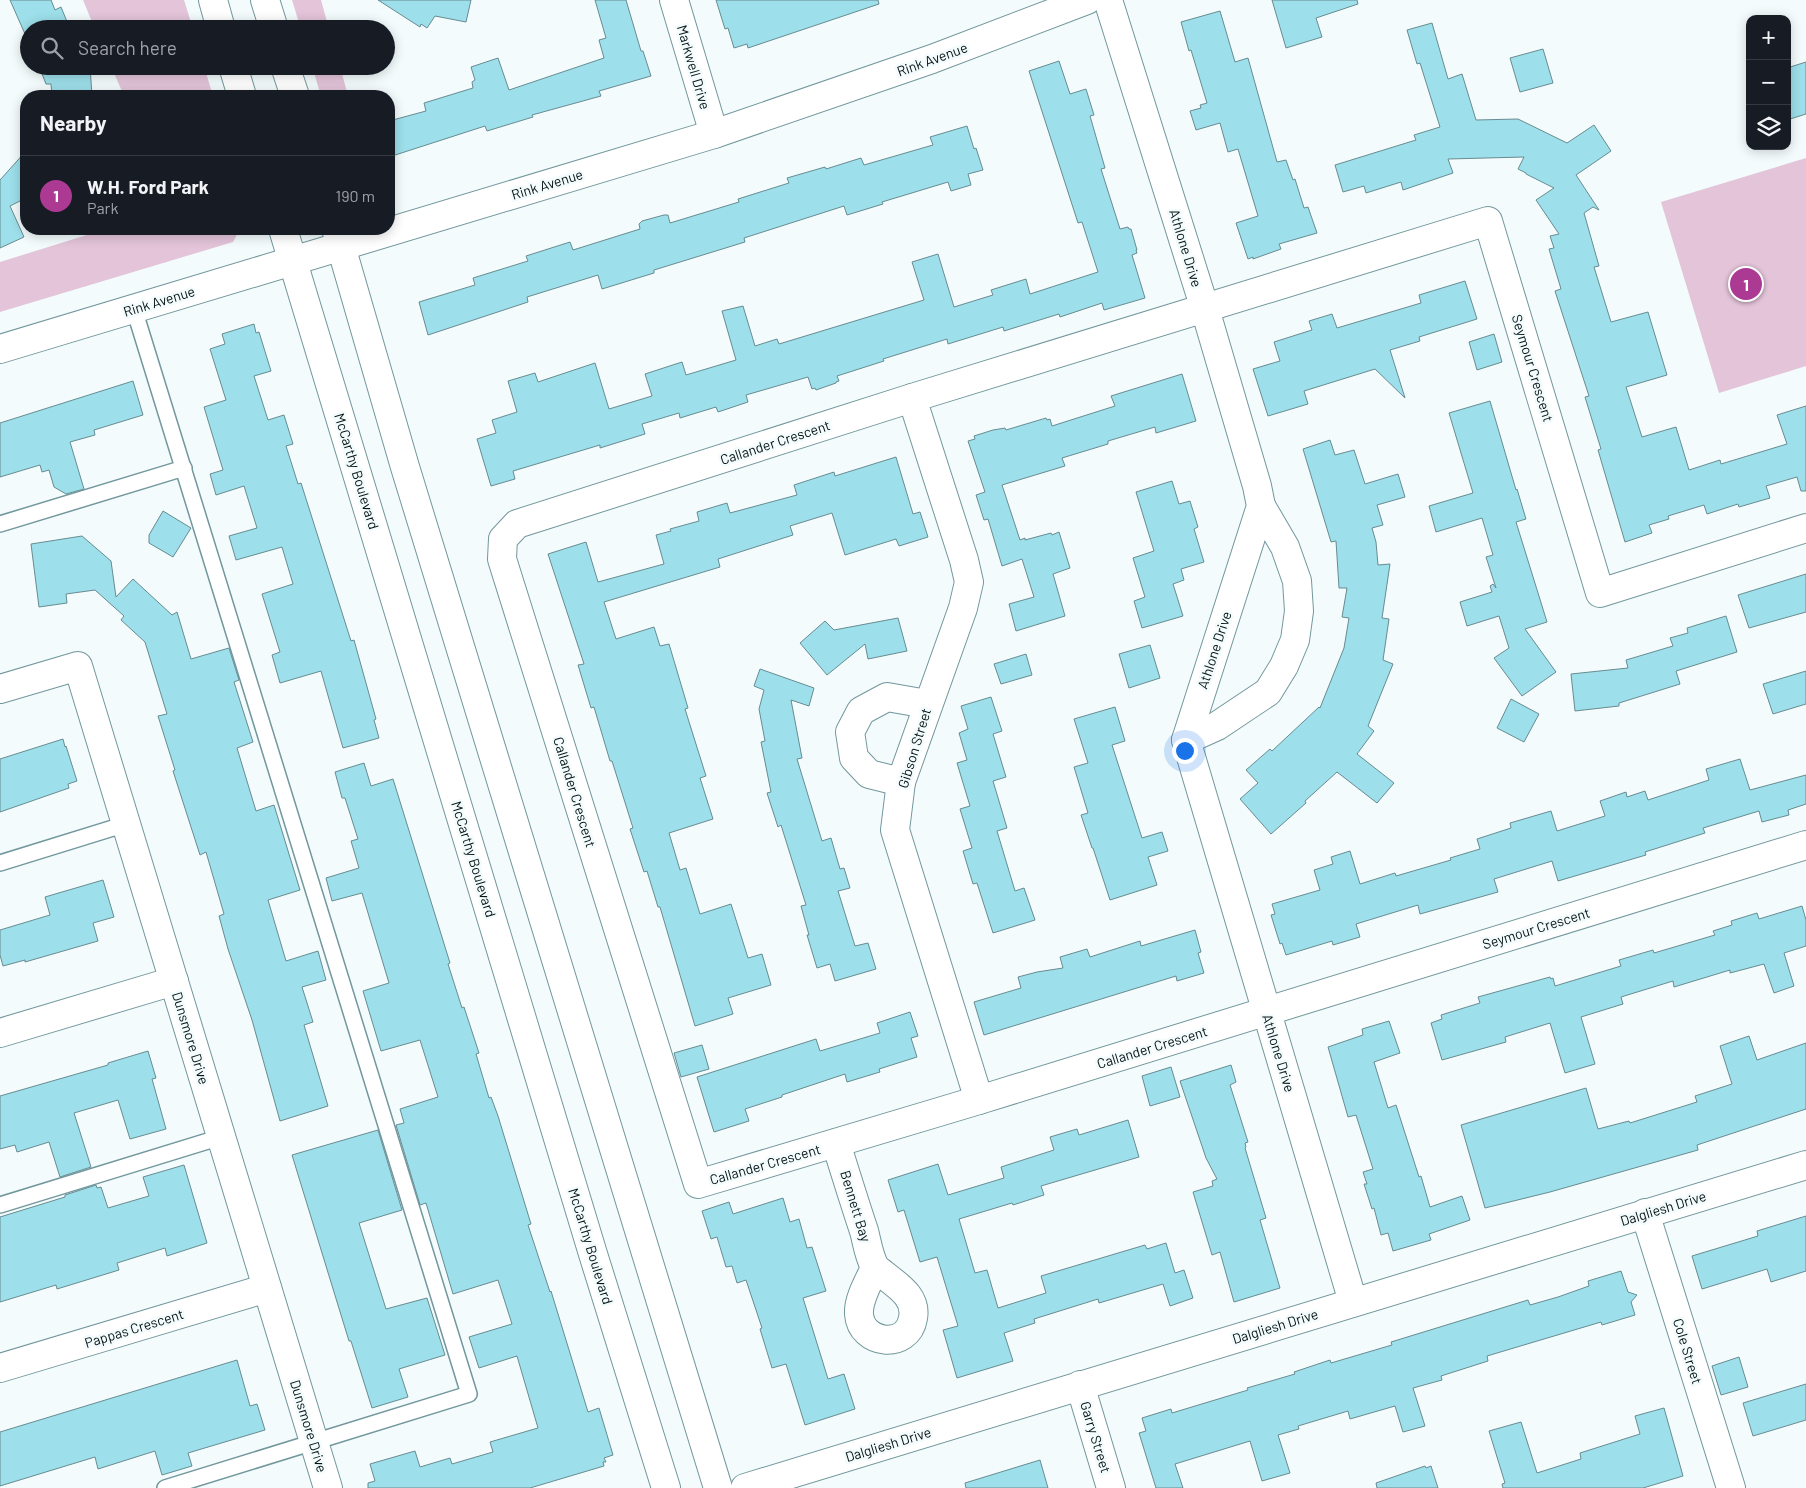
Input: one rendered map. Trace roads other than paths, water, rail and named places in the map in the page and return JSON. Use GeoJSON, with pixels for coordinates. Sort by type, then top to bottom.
{"type":"FeatureCollection","features":[{"type":"Feature","properties":{"kind":"street"},"geometry":{"type":"LineString","coordinates":[[213,0],[219,20]]}},
{"type":"Feature","properties":{"kind":"street"},"geometry":{"type":"LineString","coordinates":[[265,0],[271,20]]}},
{"type":"Feature","properties":{"kind":"street","name":"Markwell Drive"},"geometry":{"type":"LineString","coordinates":[[674,0],[714,134]]}},
{"type":"Feature","properties":{"kind":"street","name":"Rink Avenue"},"geometry":{"type":"LineString","coordinates":[[395,222],[714,134],[932,59],[1087,0]]}},
{"type":"Feature","properties":{"kind":"street","name":"Athlone Drive"},"geometry":{"type":"LineString","coordinates":[[1108,0],[1205,309],[1257,486],[1261,506],[1186,740],[1353,1302]]}},
{"type":"Feature","properties":{"kind":"street"},"geometry":{"type":"LineString","coordinates":[[236,75],[240,90]]}},
{"type":"Feature","properties":{"kind":"street"},"geometry":{"type":"LineString","coordinates":[[288,75],[293,90]]}},
{"type":"Feature","properties":{"kind":"street","name":"Seymour Crescent"},"geometry":{"type":"LineString","coordinates":[[1205,309],[1488,220],[1600,593],[1806,528]]}},
{"type":"Feature","properties":{"kind":"street","name":"McCarthy Boulevard"},"geometry":{"type":"LineString","coordinates":[[285,235],[593,1254],[666,1488]]}},
{"type":"Feature","properties":{"kind":"street"},"geometry":{"type":"LineString","coordinates":[[339,237],[405,467],[718,1488]]}},
{"type":"Feature","properties":{"kind":"street","name":"Rink Avenue"},"geometry":{"type":"LineString","coordinates":[[0,349],[293,261],[339,237]]}},
{"type":"Feature","properties":{"kind":"street","name":"Callander Crescent"},"geometry":{"type":"LineString","coordinates":[[1205,309],[912,398],[517,524],[503,539],[502,559],[698,1184],[1267,1011]]}},
{"type":"Feature","properties":{"kind":"street","name":"Gibson Street"},"geometry":{"type":"LineString","coordinates":[[912,398],[964,560],[969,582],[962,608],[901,782],[895,830],[979,1100]]}},
{"type":"Feature","properties":{"kind":"street"},"geometry":{"type":"LineString","coordinates":[[1186,740],[1217,726],[1268,692],[1284,666],[1295,640],[1299,611],[1297,581],[1285,547],[1261,506]]}},
{"type":"Feature","properties":{"kind":"street","name":"Dunsmore Drive"},"geometry":{"type":"LineString","coordinates":[[0,689],[78,666],[328,1488]]}},
{"type":"Feature","properties":{"kind":"street"},"geometry":{"type":"LineString","coordinates":[[901,782],[869,774],[854,758],[850,732],[861,711],[887,697],[927,704]]}},
{"type":"Feature","properties":{"kind":"street","name":"Seymour Crescent"},"geometry":{"type":"LineString","coordinates":[[1267,1011],[1806,845]]}},
{"type":"Feature","properties":{"kind":"street"},"geometry":{"type":"LineString","coordinates":[[0,1033],[174,981]]}},
{"type":"Feature","properties":{"kind":"street","name":"Bennett Bay"},"geometry":{"type":"LineString","coordinates":[[836,1143],[875,1268]]}},
{"type":"Feature","properties":{"kind":"street","name":"Dalgliesh Drive"},"geometry":{"type":"LineString","coordinates":[[745,1488],[1806,1165]]}},
{"type":"Feature","properties":{"kind":"street","name":"Cole Street"},"geometry":{"type":"LineString","coordinates":[[1644,1213],[1731,1488]]}},
{"type":"Feature","properties":{"kind":"street","name":"Pappas Crescent"},"geometry":{"type":"LineString","coordinates":[[0,1368],[267,1288]]}},
{"type":"Feature","properties":{"kind":"street","name":"Garry Street"},"geometry":{"type":"LineString","coordinates":[[1080,1386],[1111,1488]]}},
{"type":"Feature","properties":{"kind":"lane"},"geometry":{"type":"LineString","coordinates":[[134,309],[469,1394],[165,1488]]}},
{"type":"Feature","properties":{"kind":"lane"},"geometry":{"type":"LineString","coordinates":[[0,524],[184,468]]}},
{"type":"Feature","properties":{"kind":"lane"},"geometry":{"type":"LineString","coordinates":[[0,863],[126,824]]}},
{"type":"Feature","properties":{"kind":"lane"},"geometry":{"type":"LineString","coordinates":[[0,1205],[221,1137]]}},
{"type":"Feature","properties":{"kind":"place","name":"W.H. Ford Park"},"geometry":{"type":"Point","coordinates":[1746,284]}}]}
